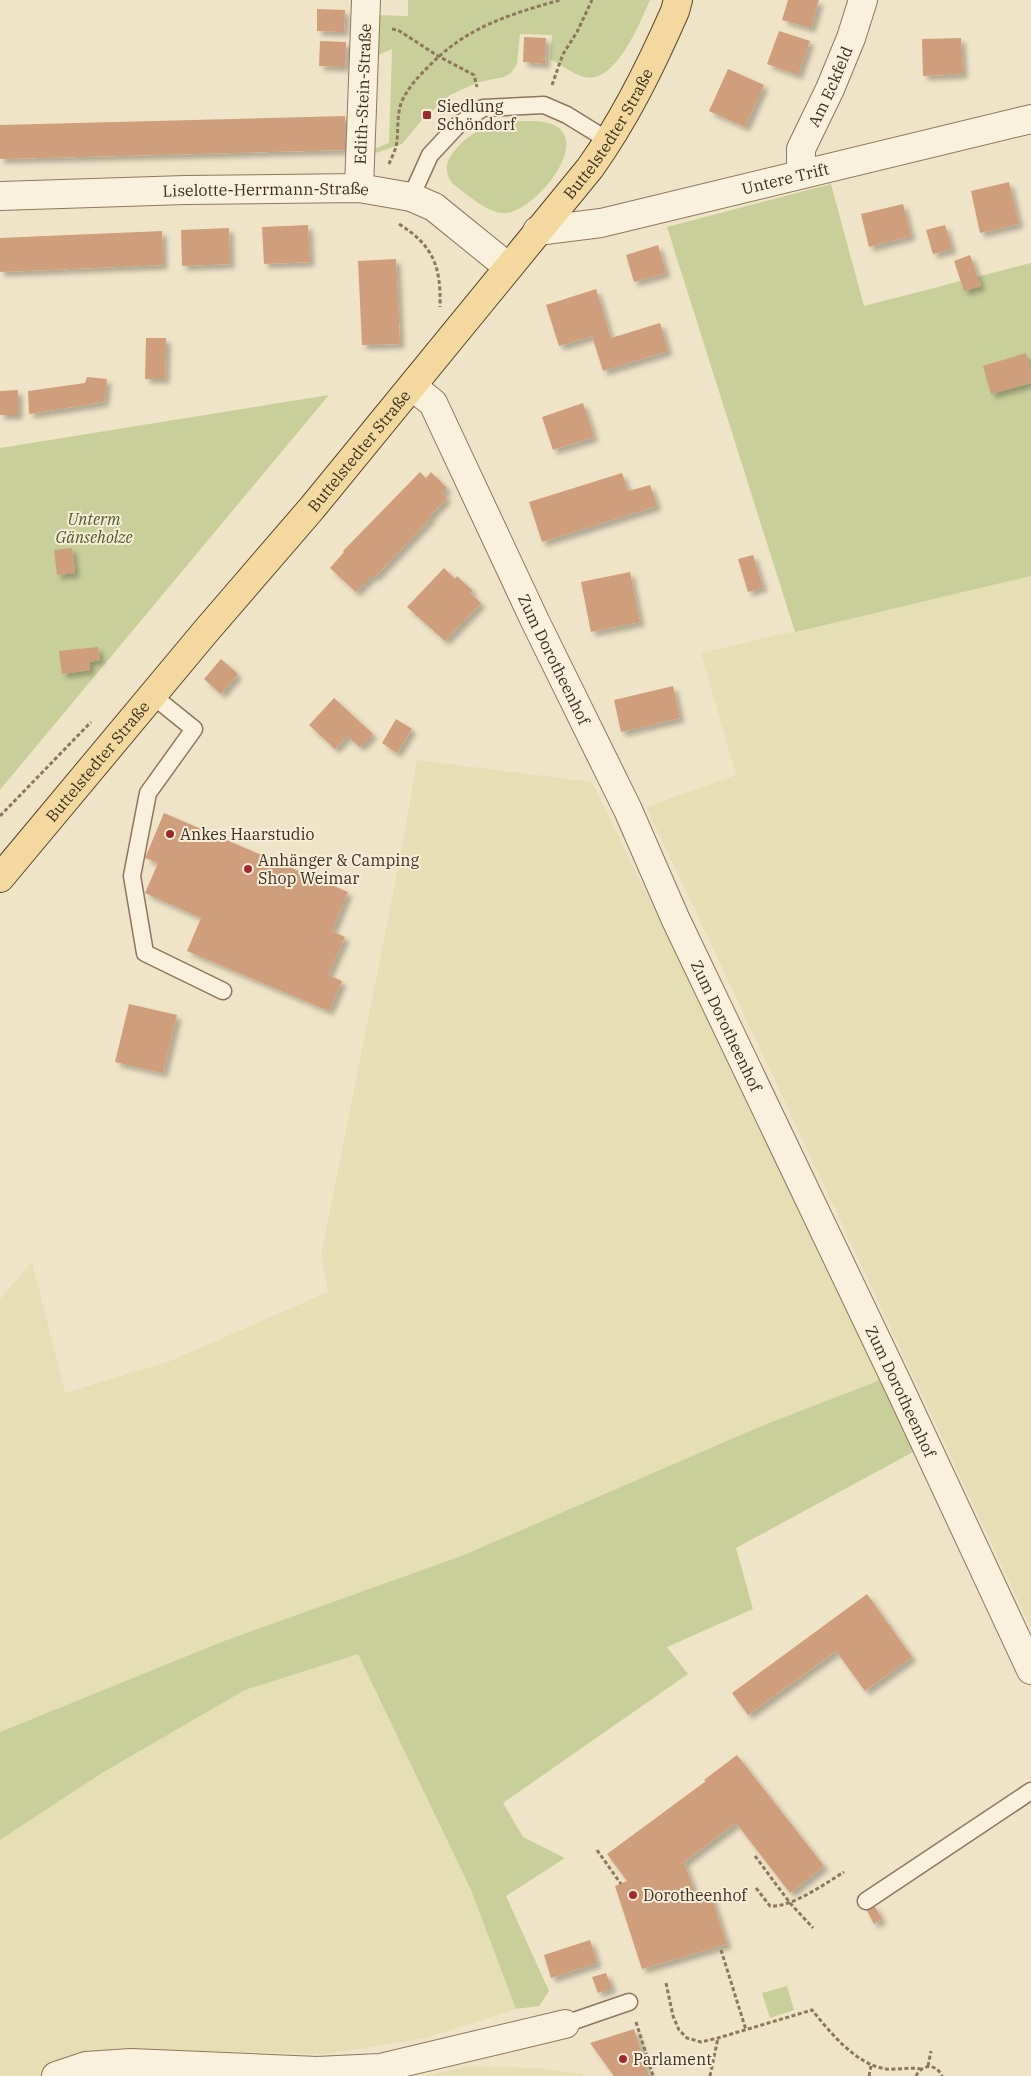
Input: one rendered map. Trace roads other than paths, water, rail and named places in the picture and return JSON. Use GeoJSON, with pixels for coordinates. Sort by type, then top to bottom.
{"type":"FeatureCollection","features":[{"type":"Feature","properties":{"kind":"main road","name":"Buttelstedter Straße"},"geometry":{"type":"LineString","coordinates":[[0,878],[413,387],[508,266],[590,168],[609,141],[647,73],[675,11],[678,0]]}},
{"type":"Feature","properties":{"kind":"street","name":"Am Eckfeld"},"geometry":{"type":"LineString","coordinates":[[801,174],[801,150],[830,89],[864,0]]}},
{"type":"Feature","properties":{"kind":"street","name":"Edith-Stein-Straße"},"geometry":{"type":"LineString","coordinates":[[359,188],[366,12]]}},
{"type":"Feature","properties":{"kind":"street","name":"Untere Trift"},"geometry":{"type":"LineString","coordinates":[[537,231],[601,223],[1031,119]]}},
{"type":"Feature","properties":{"kind":"street","name":"Liselotte-Herrmann-Straße"},"geometry":{"type":"LineString","coordinates":[[0,196],[185,190],[359,188],[411,197],[434,207],[508,266]]}},
{"type":"Feature","properties":{"kind":"street","name":"Zum Dorotheenhof"},"geometry":{"type":"LineString","coordinates":[[413,387],[434,403],[534,621],[628,810],[675,918],[900,1389],[1031,1670]]}},
{"type":"Feature","properties":{"kind":"street"},"geometry":{"type":"LineString","coordinates":[[56,2076],[86,2066],[132,2063],[317,2071],[380,2068],[565,2024]]}},
{"type":"Feature","properties":{"kind":"lane"},"geometry":{"type":"LineString","coordinates":[[411,197],[430,154],[458,125],[483,108],[544,105],[567,115],[609,141]]}},
{"type":"Feature","properties":{"kind":"lane"},"geometry":{"type":"LineString","coordinates":[[153,696],[194,729],[148,793],[132,876],[145,953],[223,991]]}},
{"type":"Feature","properties":{"kind":"lane"},"geometry":{"type":"LineString","coordinates":[[866,1901],[1031,1791]]}},
{"type":"Feature","properties":{"kind":"lane"},"geometry":{"type":"LineString","coordinates":[[565,2024],[629,2002]]}},
{"type":"Feature","properties":{"kind":"place","name":"Siedlung Schöndorf"},"geometry":{"type":"Point","coordinates":[427,115]}},
{"type":"Feature","properties":{"kind":"place","name":"Ankes Haarstudio"},"geometry":{"type":"Point","coordinates":[170,834]}},
{"type":"Feature","properties":{"kind":"place","name":"Anhänger & Camping Shop Weimar"},"geometry":{"type":"Point","coordinates":[248,869]}},
{"type":"Feature","properties":{"kind":"place","name":"Dorotheenhof"},"geometry":{"type":"Point","coordinates":[633,1895]}},
{"type":"Feature","properties":{"kind":"place","name":"Parlament"},"geometry":{"type":"Point","coordinates":[623,2059]}},
{"type":"Feature","properties":{"kind":"park label","name":"Unterm Gänseholze"},"geometry":{"type":"Point","coordinates":[94,528]}}]}
